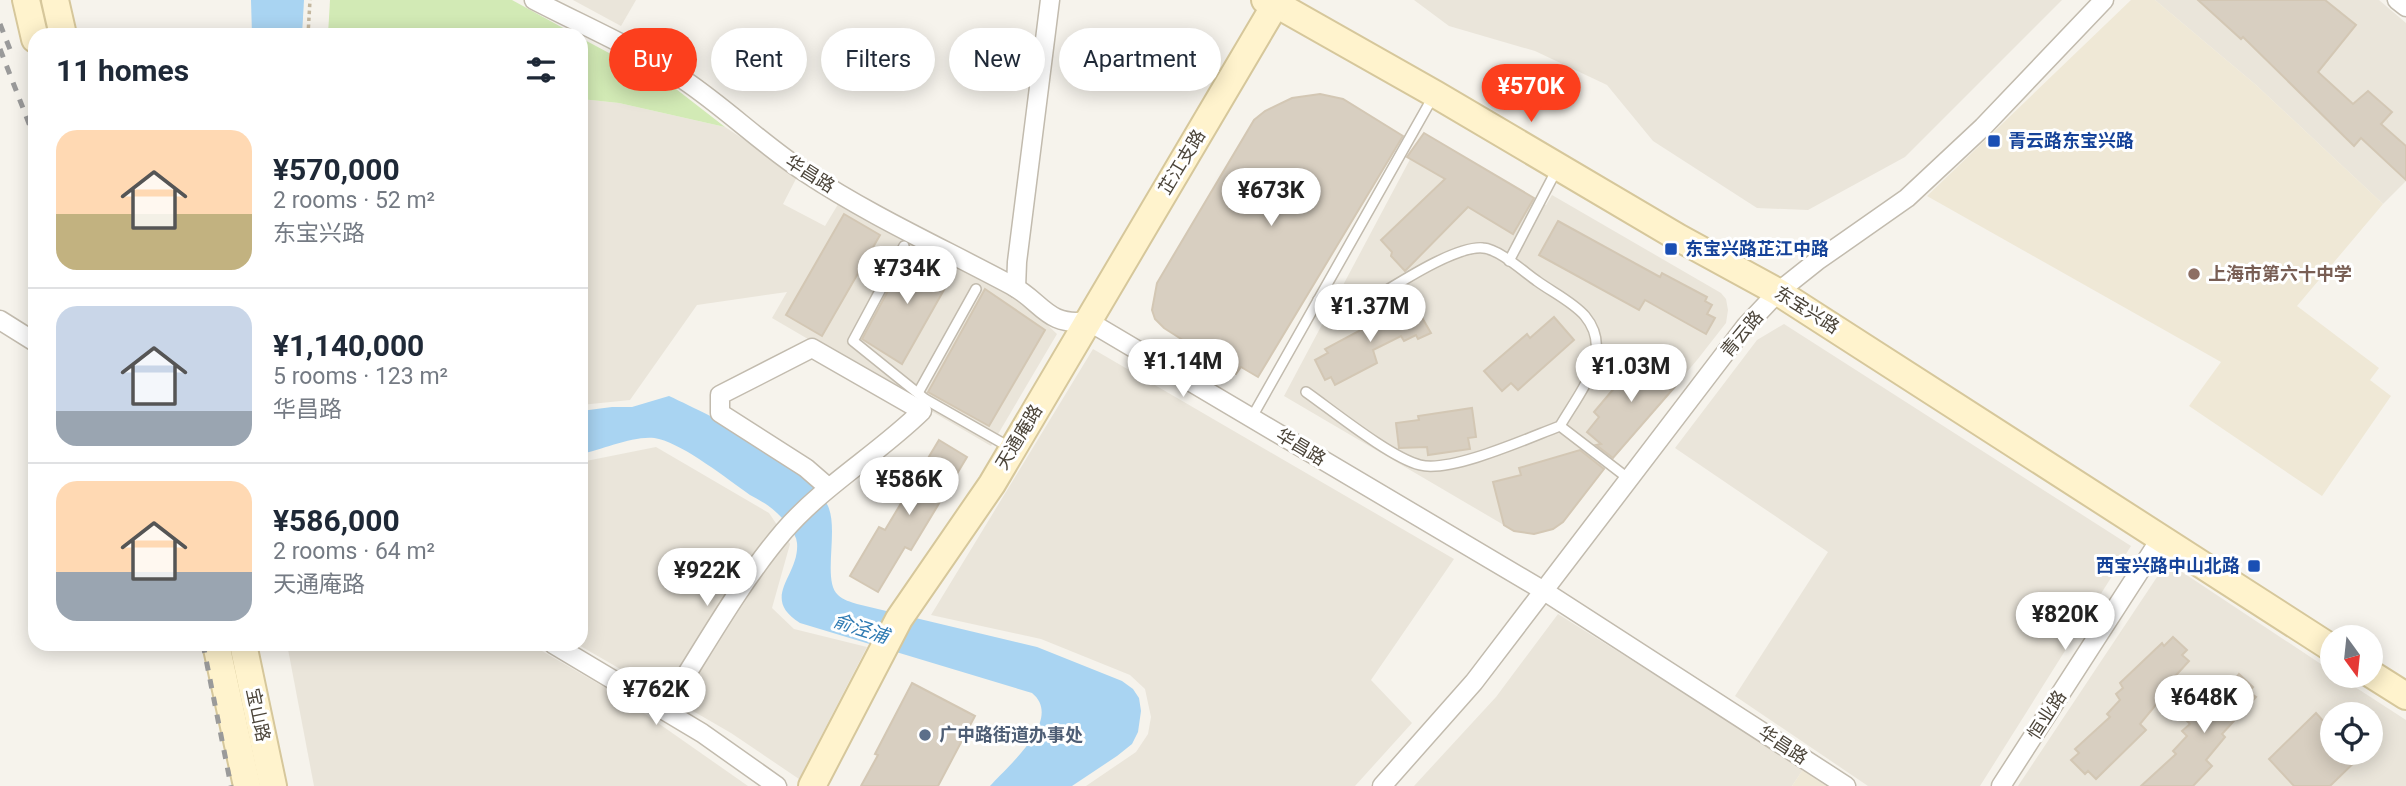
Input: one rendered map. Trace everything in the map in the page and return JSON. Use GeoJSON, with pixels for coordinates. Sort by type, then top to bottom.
{"type":"FeatureCollection","features":[{"type":"Feature","properties":{"kind":"street"},"geometry":{"type":"LineString","coordinates":[[26,0],[32,28]]}},
{"type":"Feature","properties":{"kind":"street"},"geometry":{"type":"LineString","coordinates":[[55,0],[61,28]]}},
{"type":"Feature","properties":{"kind":"street","name":"华昌路"},"geometry":{"type":"LineString","coordinates":[[534,0],[587,28]]}},
{"type":"Feature","properties":{"kind":"street"},"geometry":{"type":"LineString","coordinates":[[1016,288],[1050,0]]}},
{"type":"Feature","properties":{"kind":"street","name":"青云路"},"geometry":{"type":"LineString","coordinates":[[1382,786],[1474,681],[1745,327],[1778,292],[1907,198],[1983,127],[2104,0]]}},
{"type":"Feature","properties":{"kind":"street"},"geometry":{"type":"LineString","coordinates":[[2397,0],[2406,7]]}},
{"type":"Feature","properties":{"kind":"street","name":"东宝兴路"},"geometry":{"type":"LineString","coordinates":[[1273,1],[1679,238],[1778,292],[2320,641]]}},
{"type":"Feature","properties":{"kind":"street","name":"芷江支路"},"geometry":{"type":"LineString","coordinates":[[1088,321],[1273,1]]}},
{"type":"Feature","properties":{"kind":"street","name":"华昌路"},"geometry":{"type":"LineString","coordinates":[[588,29],[683,79],[728,112],[769,148],[807,174],[1016,288],[1056,320],[1072,323],[1088,321],[1252,417],[1544,591],[1846,786]]}},
{"type":"Feature","properties":{"kind":"street"},"geometry":{"type":"LineString","coordinates":[[0,320],[28,337]]}},
{"type":"Feature","properties":{"kind":"street","name":"天通庵路"},"geometry":{"type":"LineString","coordinates":[[812,786],[899,619],[992,484],[1088,321]]}},
{"type":"Feature","properties":{"kind":"street"},"geometry":{"type":"LineString","coordinates":[[664,710],[742,590],[785,531],[826,490],[894,439],[922,411],[813,348],[720,395],[720,413],[806,468],[826,490]]}},
{"type":"Feature","properties":{"kind":"street","name":"恒业路"},"geometry":{"type":"LineString","coordinates":[[2001,786],[2161,538]]}},
{"type":"Feature","properties":{"kind":"street","name":"宝山路"},"geometry":{"type":"LineString","coordinates":[[218,651],[247,786]]}},
{"type":"Feature","properties":{"kind":"street","name":"宝山路"},"geometry":{"type":"LineString","coordinates":[[244,651],[273,786]]}},
{"type":"Feature","properties":{"kind":"street"},"geometry":{"type":"LineString","coordinates":[[564,651],[702,733],[776,786]]}},
{"type":"Feature","properties":{"kind":"street"},"geometry":{"type":"LineString","coordinates":[[2384,682],[2406,696]]}},
{"type":"Feature","properties":{"kind":"lane"},"geometry":{"type":"LineString","coordinates":[[1252,417],[1435,94]]}},
{"type":"Feature","properties":{"kind":"lane"},"geometry":{"type":"LineString","coordinates":[[1509,261],[1558,167]]}},
{"type":"Feature","properties":{"kind":"lane"},"geometry":{"type":"LineString","coordinates":[[904,246],[853,341],[918,393],[1012,449]]}},
{"type":"Feature","properties":{"kind":"lane"},"geometry":{"type":"LineString","coordinates":[[1306,392],[1394,453],[1420,466],[1443,467],[1560,426],[1592,371],[1598,353],[1596,332],[1583,314],[1509,261],[1484,248],[1454,253],[1354,310],[1335,309],[1318,300]]}},
{"type":"Feature","properties":{"kind":"lane"},"geometry":{"type":"LineString","coordinates":[[918,393],[976,289]]}},
{"type":"Feature","properties":{"kind":"lane"},"geometry":{"type":"LineString","coordinates":[[1560,426],[1629,479]]}},
{"type":"Feature","properties":{"kind":"path"},"geometry":{"type":"LineString","coordinates":[[308,28],[310,0]]}},
{"type":"Feature","properties":{"kind":"shaded area"},"geometry":{"type":"Polygon","coordinates":[[[573,0],[636,0],[621,26],[573,0]]]}},
{"type":"Feature","properties":{"kind":"shaded area"},"geometry":{"type":"Polygon","coordinates":[[[1414,0],[2062,0],[1905,157],[1808,210],[1757,208],[1653,141],[1607,85],[1535,51],[1449,26],[1414,0]]]}},
{"type":"Feature","properties":{"kind":"shaded area","name":"上海市第六十中学"},"geometry":{"type":"Polygon","coordinates":[[[2131,0],[2155,0],[2256,85],[2383,204],[2297,306],[2379,368],[2370,380],[2391,396],[2322,496],[2189,406],[2221,362],[1927,196],[2131,0]]]}},
{"type":"Feature","properties":{"kind":"shaded area"},"geometry":{"type":"Polygon","coordinates":[[[2155,0],[2379,0],[2406,23],[2406,181],[2383,204],[2256,85],[2155,0]]]}},
{"type":"Feature","properties":{"kind":"shaded area"},"geometry":{"type":"Polygon","coordinates":[[[588,100],[619,103],[725,127],[798,175],[783,204],[825,226],[840,201],[1022,301],[1057,334],[991,446],[772,318],[787,292],[697,305],[630,400],[588,404],[588,100]]]}},
{"type":"Feature","properties":{"kind":"shaded area"},"geometry":{"type":"Polygon","coordinates":[[[1424,133],[1546,205],[1552,195],[1721,293],[1726,299],[1726,323],[1563,522],[1545,532],[1534,534],[1514,531],[1284,396],[1424,133]]]}},
{"type":"Feature","properties":{"kind":"shaded area"},"geometry":{"type":"Polygon","coordinates":[[[1784,324],[2131,546],[1980,786],[1868,786],[1735,696],[1828,552],[1675,448],[1757,340],[1784,324]]]}},
{"type":"Feature","properties":{"kind":"shaded area"},"geometry":{"type":"Polygon","coordinates":[[[1093,349],[1454,559],[1371,680],[1412,723],[1355,786],[1086,786],[1136,752],[1148,734],[1151,717],[1145,689],[1130,675],[1041,639],[931,615],[1093,349]]]}},
{"type":"Feature","properties":{"kind":"shaded area"},"geometry":{"type":"Polygon","coordinates":[[[656,447],[769,513],[790,544],[772,608],[794,629],[867,647],[799,779],[731,733],[588,650],[588,461],[656,447]]]}},
{"type":"Feature","properties":{"kind":"shaded area"},"geometry":{"type":"Polygon","coordinates":[[[2167,562],[2320,663],[2320,688],[2357,688],[2378,702],[2320,702],[2320,765],[2383,765],[2383,705],[2406,720],[2406,786],[2018,786],[2167,562]]]}},
{"type":"Feature","properties":{"kind":"shaded area"},"geometry":{"type":"Polygon","coordinates":[[[1558,614],[1804,768],[1792,786],[1414,786],[1496,697],[1558,614]]]}},
{"type":"Feature","properties":{"kind":"shaded area"},"geometry":{"type":"Polygon","coordinates":[[[288,651],[542,651],[618,695],[748,786],[314,786],[288,651]]]}},
{"type":"Feature","properties":{"kind":"shaded area"},"geometry":{"type":"Polygon","coordinates":[[[1804,768],[1831,786],[1792,786],[1804,768]]]}},
{"type":"Feature","properties":{"kind":"green space"},"geometry":{"type":"Polygon","coordinates":[[[330,0],[512,0],[563,28],[328,28],[330,0]]]}},
{"type":"Feature","properties":{"kind":"green space"},"geometry":{"type":"Polygon","coordinates":[[[588,42],[609,53],[609,91],[679,91],[725,127],[619,103],[588,100],[588,42]]]}},
{"type":"Feature","properties":{"kind":"water"},"geometry":{"type":"Polygon","coordinates":[[[251,0],[304,0],[302,28],[252,28],[251,0]]]}},
{"type":"Feature","properties":{"kind":"water","name":"俞泾浦"},"geometry":{"type":"Polygon","coordinates":[[[669,396],[757,442],[800,473],[817,489],[828,506],[832,528],[831,579],[838,595],[847,601],[1037,647],[1122,681],[1133,689],[1139,698],[1141,711],[1138,732],[1132,744],[1072,786],[990,786],[1020,755],[1038,729],[1040,704],[1032,693],[800,623],[788,613],[782,595],[796,555],[796,539],[783,519],[771,508],[681,448],[659,439],[641,438],[588,452],[588,410],[632,407],[669,396]]]}},
{"type":"Feature","properties":{"kind":"building"},"geometry":{"type":"Polygon","coordinates":[[[2198,0],[2325,0],[2356,25],[2318,72],[2353,104],[2368,91],[2392,112],[2381,124],[2406,146],[2406,180],[2361,138],[2354,146],[2243,37],[2241,39],[2198,0]]]}},
{"type":"Feature","properties":{"kind":"building"},"geometry":{"type":"Polygon","coordinates":[[[1320,94],[1343,99],[1403,136],[1258,377],[1241,367],[1236,374],[1164,328],[1155,319],[1152,310],[1157,283],[1254,120],[1265,111],[1292,98],[1320,94]]]}},
{"type":"Feature","properties":{"kind":"building"},"geometry":{"type":"Polygon","coordinates":[[[1424,133],[1534,198],[1513,234],[1468,207],[1405,271],[1381,240],[1445,179],[1407,157],[1424,133]]]}},
{"type":"Feature","properties":{"kind":"building"},"geometry":{"type":"Polygon","coordinates":[[[844,214],[880,235],[822,336],[786,315],[844,214]]]}},
{"type":"Feature","properties":{"kind":"building"},"geometry":{"type":"Polygon","coordinates":[[[1558,221],[1660,277],[1662,273],[1707,297],[1705,301],[1712,305],[1707,314],[1715,318],[1706,334],[1645,300],[1639,310],[1539,255],[1558,221]]]}},
{"type":"Feature","properties":{"kind":"building"},"geometry":{"type":"Polygon","coordinates":[[[910,250],[953,274],[902,364],[862,339],[910,250]]]}},
{"type":"Feature","properties":{"kind":"building"},"geometry":{"type":"Polygon","coordinates":[[[985,289],[1045,330],[989,426],[928,392],[985,289]]]}},
{"type":"Feature","properties":{"kind":"building"},"geometry":{"type":"Polygon","coordinates":[[[1413,302],[1431,333],[1418,339],[1416,335],[1404,341],[1401,336],[1373,350],[1377,363],[1335,385],[1331,377],[1325,380],[1315,360],[1328,353],[1325,349],[1413,302]]]}},
{"type":"Feature","properties":{"kind":"building"},"geometry":{"type":"Polygon","coordinates":[[[1554,317],[1574,340],[1518,390],[1511,383],[1502,391],[1484,371],[1527,334],[1530,338],[1554,317]]]}},
{"type":"Feature","properties":{"kind":"building"},"geometry":{"type":"Polygon","coordinates":[[[1644,353],[1679,382],[1613,458],[1596,445],[1601,444],[1587,432],[1599,417],[1594,412],[1644,353]]]}},
{"type":"Feature","properties":{"kind":"building"},"geometry":{"type":"Polygon","coordinates":[[[1472,408],[1476,437],[1468,438],[1470,449],[1428,455],[1427,447],[1399,448],[1396,423],[1419,420],[1418,416],[1472,408]]]}},
{"type":"Feature","properties":{"kind":"building"},"geometry":{"type":"Polygon","coordinates":[[[939,440],[967,457],[911,550],[905,547],[878,592],[850,576],[879,527],[885,530],[939,440]]]}},
{"type":"Feature","properties":{"kind":"building"},"geometry":{"type":"Polygon","coordinates":[[[1580,450],[1604,469],[1563,522],[1553,529],[1534,534],[1514,531],[1504,525],[1493,482],[1521,475],[1519,468],[1580,450]]]}},
{"type":"Feature","properties":{"kind":"building"},"geometry":{"type":"Polygon","coordinates":[[[2173,637],[2187,650],[2182,655],[2189,661],[2156,697],[2159,701],[2140,724],[2146,730],[2096,779],[2088,771],[2085,774],[2071,760],[2079,753],[2075,749],[2110,717],[2107,714],[2120,700],[2116,694],[2123,688],[2120,683],[2162,643],[2164,646],[2173,637]]]}},
{"type":"Feature","properties":{"kind":"building"},"geometry":{"type":"Polygon","coordinates":[[[2239,674],[2253,687],[2249,692],[2256,697],[2222,734],[2225,737],[2206,760],[2212,766],[2193,786],[2141,786],[2176,754],[2173,751],[2187,736],[2182,731],[2190,724],[2186,720],[2229,680],[2232,683],[2239,674]]]}},
{"type":"Feature","properties":{"kind":"building","name":"广中路街道办事处"},"geometry":{"type":"Polygon","coordinates":[[[912,683],[975,716],[938,786],[861,786],[878,755],[875,754],[912,683]]]}},
{"type":"Feature","properties":{"kind":"building"},"geometry":{"type":"Polygon","coordinates":[[[2316,713],[2320,717],[2320,765],[2352,765],[2330,786],[2294,786],[2269,759],[2316,713]]]}},
{"type":"Feature","properties":{"kind":"railway"},"geometry":{"type":"LineString","coordinates":[[0,24],[13,57]]}},
{"type":"Feature","properties":{"kind":"railway"},"geometry":{"type":"LineString","coordinates":[[0,49],[28,121]]}},
{"type":"Feature","properties":{"kind":"railway"},"geometry":{"type":"LineString","coordinates":[[204,651],[231,786]]}},
{"type":"Feature","properties":{"kind":"place","name":"青云路东宝兴路"},"geometry":{"type":"Point","coordinates":[1994,141]}},
{"type":"Feature","properties":{"kind":"place","name":"东宝兴路芷江中路"},"geometry":{"type":"Point","coordinates":[1671,249]}},
{"type":"Feature","properties":{"kind":"place","name":"上海市第六十中学"},"geometry":{"type":"Point","coordinates":[2194,274]}},
{"type":"Feature","properties":{"kind":"place","name":"西宝兴路中山北路"},"geometry":{"type":"Point","coordinates":[2254,566]}},
{"type":"Feature","properties":{"kind":"place","name":"广中路街道办事处"},"geometry":{"type":"Point","coordinates":[925,735]}}]}
